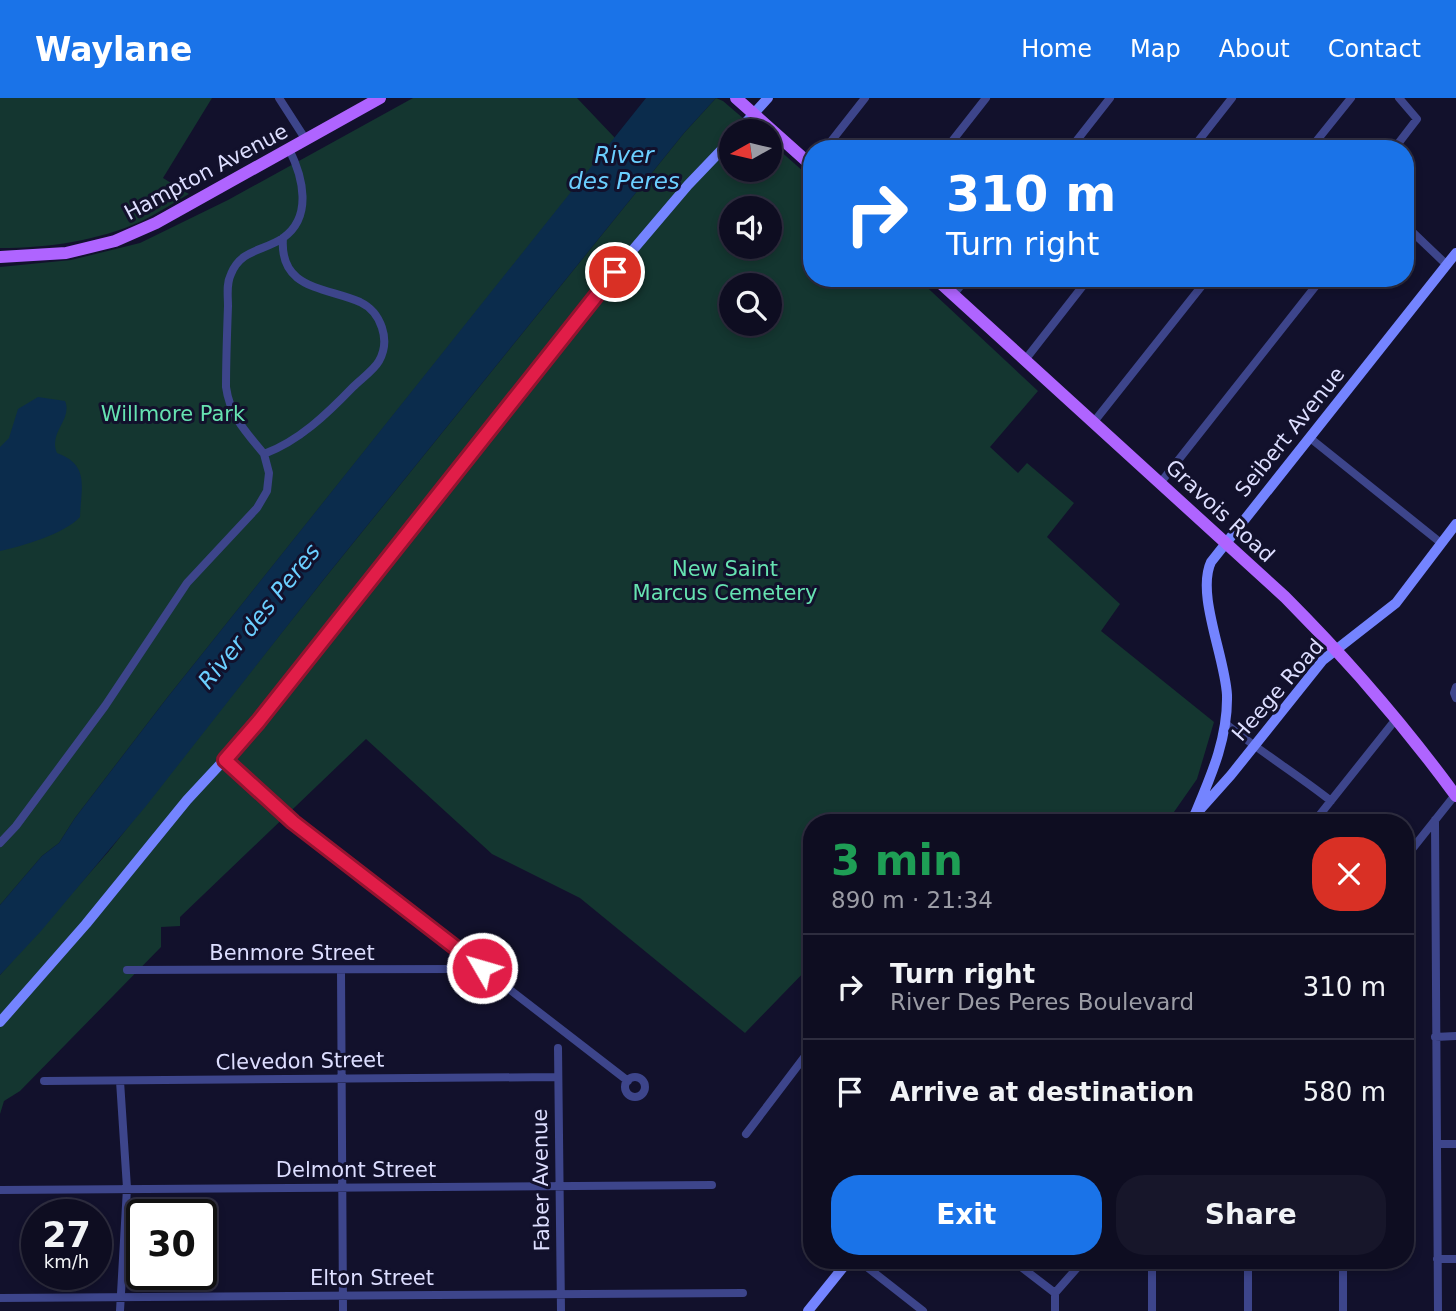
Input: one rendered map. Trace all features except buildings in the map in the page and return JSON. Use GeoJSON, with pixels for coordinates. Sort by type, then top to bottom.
{"type":"FeatureCollection","features":[{"type":"Feature","properties":{"kind":"main road","name":"Hampton Avenue"},"geometry":{"type":"LineString","coordinates":[[0,257],[66,253],[115,241],[156,223],[380,98]]}},
{"type":"Feature","properties":{"kind":"main road"},"geometry":{"type":"LineString","coordinates":[[736,98],[803,157]]}},
{"type":"Feature","properties":{"kind":"main road"},"geometry":{"type":"LineString","coordinates":[[750,119],[768,98]]}},
{"type":"Feature","properties":{"kind":"main road"},"geometry":{"type":"LineString","coordinates":[[0,1022],[86,924],[187,800],[258,722],[645,235],[719,153]]}},
{"type":"Feature","properties":{"kind":"main road","name":"Seibert Avenue"},"geometry":{"type":"LineString","coordinates":[[1194,814],[1213,771],[1226,723],[1226,681],[1206,582],[1211,562],[1456,253]]}},
{"type":"Feature","properties":{"kind":"main road","name":"Gravois Road"},"geometry":{"type":"LineString","coordinates":[[945,287],[1227,542],[1336,650],[1396,719],[1456,796]]}},
{"type":"Feature","properties":{"kind":"main road","name":"Heege Road"},"geometry":{"type":"LineString","coordinates":[[1196,814],[1231,775],[1323,660],[1396,603],[1456,524]]}},
{"type":"Feature","properties":{"kind":"main road"},"geometry":{"type":"LineString","coordinates":[[808,1311],[842,1269]]}},
{"type":"Feature","properties":{"kind":"street"},"geometry":{"type":"LineString","coordinates":[[279,98],[306,140]]}},
{"type":"Feature","properties":{"kind":"street"},"geometry":{"type":"LineString","coordinates":[[832,140],[865,98]]}},
{"type":"Feature","properties":{"kind":"street"},"geometry":{"type":"LineString","coordinates":[[953,140],[986,98]]}},
{"type":"Feature","properties":{"kind":"street"},"geometry":{"type":"LineString","coordinates":[[1077,140],[1110,98]]}},
{"type":"Feature","properties":{"kind":"street"},"geometry":{"type":"LineString","coordinates":[[1199,140],[1232,98]]}},
{"type":"Feature","properties":{"kind":"street"},"geometry":{"type":"LineString","coordinates":[[1321,140],[1351,98]]}},
{"type":"Feature","properties":{"kind":"street"},"geometry":{"type":"LineString","coordinates":[[1399,98],[1418,119],[1401,140]]}},
{"type":"Feature","properties":{"kind":"street"},"geometry":{"type":"LineString","coordinates":[[0,844],[105,706],[187,583],[257,508],[267,491],[269,472],[264,454],[229,405],[226,387],[228,281],[232,270],[249,252],[283,238],[299,221],[303,204],[302,186],[289,149]]}},
{"type":"Feature","properties":{"kind":"street"},"geometry":{"type":"LineString","coordinates":[[1414,234],[1447,265]]}},
{"type":"Feature","properties":{"kind":"street"},"geometry":{"type":"LineString","coordinates":[[264,454],[315,424],[379,362],[385,345],[379,317],[370,308],[359,301],[308,285],[290,271],[281,254],[283,238]]}},
{"type":"Feature","properties":{"kind":"street"},"geometry":{"type":"LineString","coordinates":[[953,295],[960,287]]}},
{"type":"Feature","properties":{"kind":"street"},"geometry":{"type":"LineString","coordinates":[[1025,360],[1082,287]]}},
{"type":"Feature","properties":{"kind":"street"},"geometry":{"type":"LineString","coordinates":[[1093,423],[1201,287]]}},
{"type":"Feature","properties":{"kind":"street"},"geometry":{"type":"LineString","coordinates":[[1161,482],[1315,287]]}},
{"type":"Feature","properties":{"kind":"street"},"geometry":{"type":"LineString","coordinates":[[1310,438],[1441,543]]}},
{"type":"Feature","properties":{"kind":"street"},"geometry":{"type":"LineString","coordinates":[[1456,687],[1456,698]]}},
{"type":"Feature","properties":{"kind":"street"},"geometry":{"type":"LineString","coordinates":[[1320,814],[1396,719]]}},
{"type":"Feature","properties":{"kind":"street"},"geometry":{"type":"LineString","coordinates":[[1226,723],[1253,746],[1293,771],[1331,801]]}},
{"type":"Feature","properties":{"kind":"street"},"geometry":{"type":"LineString","coordinates":[[225,760],[293,822],[628,1081]]}},
{"type":"Feature","properties":{"kind":"street"},"geometry":{"type":"LineString","coordinates":[[1414,847],[1456,796]]}},
{"type":"Feature","properties":{"kind":"street"},"geometry":{"type":"LineString","coordinates":[[1435,820],[1438,1311]]}},
{"type":"Feature","properties":{"kind":"street","name":"Benmore Street"},"geometry":{"type":"LineString","coordinates":[[127,971],[458,969]]}},
{"type":"Feature","properties":{"kind":"street"},"geometry":{"type":"LineString","coordinates":[[341,971],[342,1311]]}},
{"type":"Feature","properties":{"kind":"street"},"geometry":{"type":"LineString","coordinates":[[1435,1037],[1456,1036]]}},
{"type":"Feature","properties":{"kind":"street","name":"Faber Avenue"},"geometry":{"type":"LineString","coordinates":[[558,1048],[561,1311]]}},
{"type":"Feature","properties":{"kind":"street"},"geometry":{"type":"LineString","coordinates":[[746,1134],[803,1059]]}},
{"type":"Feature","properties":{"kind":"street","name":"Clevedon Street"},"geometry":{"type":"LineString","coordinates":[[44,1082],[557,1077]]}},
{"type":"Feature","properties":{"kind":"street"},"geometry":{"type":"LineString","coordinates":[[120,1081],[127,1188],[120,1311]]}},
{"type":"Feature","properties":{"kind":"street"},"geometry":{"type":"LineString","coordinates":[[1437,1144],[1456,1144]]}},
{"type":"Feature","properties":{"kind":"street","name":"Delmont Street"},"geometry":{"type":"LineString","coordinates":[[0,1189],[712,1185]]}},
{"type":"Feature","properties":{"kind":"street"},"geometry":{"type":"LineString","coordinates":[[1437,1259],[1456,1259]]}},
{"type":"Feature","properties":{"kind":"street"},"geometry":{"type":"LineString","coordinates":[[869,1269],[923,1311]]}},
{"type":"Feature","properties":{"kind":"street"},"geometry":{"type":"LineString","coordinates":[[1024,1269],[1055,1293]]}},
{"type":"Feature","properties":{"kind":"street"},"geometry":{"type":"LineString","coordinates":[[1055,1311],[1055,1293],[1076,1269]]}},
{"type":"Feature","properties":{"kind":"street"},"geometry":{"type":"LineString","coordinates":[[1152,1269],[1152,1311]]}},
{"type":"Feature","properties":{"kind":"street"},"geometry":{"type":"LineString","coordinates":[[1248,1269],[1248,1311]]}},
{"type":"Feature","properties":{"kind":"street"},"geometry":{"type":"LineString","coordinates":[[1343,1269],[1343,1311]]}},
{"type":"Feature","properties":{"kind":"street","name":"Elton Street"},"geometry":{"type":"LineString","coordinates":[[0,1298],[743,1293]]}},
{"type":"Feature","properties":{"kind":"green space"},"geometry":{"type":"Polygon","coordinates":[[[0,98],[212,98],[163,178],[189,194],[142,221],[108,234],[55,245],[0,248],[0,98]]]}},
{"type":"Feature","properties":{"kind":"green space","name":"Willmore Park"},"geometry":{"type":"Polygon","coordinates":[[[413,98],[577,98],[615,138],[167,698],[75,818],[59,843],[42,856],[0,905],[0,267],[71,260],[140,243],[228,200],[413,98]]]}},
{"type":"Feature","properties":{"kind":"green space","name":"New Saint Marcus Cemetery"},"geometry":{"type":"Polygon","coordinates":[[[716,98],[744,119],[719,119],[719,182],[782,182],[782,153],[803,171],[803,287],[927,287],[1038,391],[990,447],[1018,473],[1027,463],[1074,503],[1047,537],[1120,604],[1101,631],[1214,722],[1197,779],[1173,814],[803,814],[803,973],[745,1033],[580,898],[492,854],[366,739],[180,917],[180,926],[161,927],[161,947],[20,1091],[4,1101],[0,1114],[0,975],[109,851],[324,579],[684,133],[716,98]]]}},
{"type":"Feature","properties":{"kind":"water","name":"River des Peres"},"geometry":{"type":"Polygon","coordinates":[[[646,98],[716,98],[684,133],[324,579],[146,806],[41,931],[0,975],[0,905],[42,856],[59,843],[75,818],[167,698],[646,98]]]}},
{"type":"Feature","properties":{"kind":"water"},"geometry":{"type":"Polygon","coordinates":[[[38,397],[65,401],[66,414],[55,445],[57,453],[68,458],[79,471],[82,487],[80,517],[54,534],[0,551],[0,447],[9,438],[18,409],[38,397]]]}},
{"type":"Feature","properties":{"kind":"route"},"geometry":{"type":"LineString","coordinates":[[482,968],[293,822],[225,760],[615,272]]}}]}
